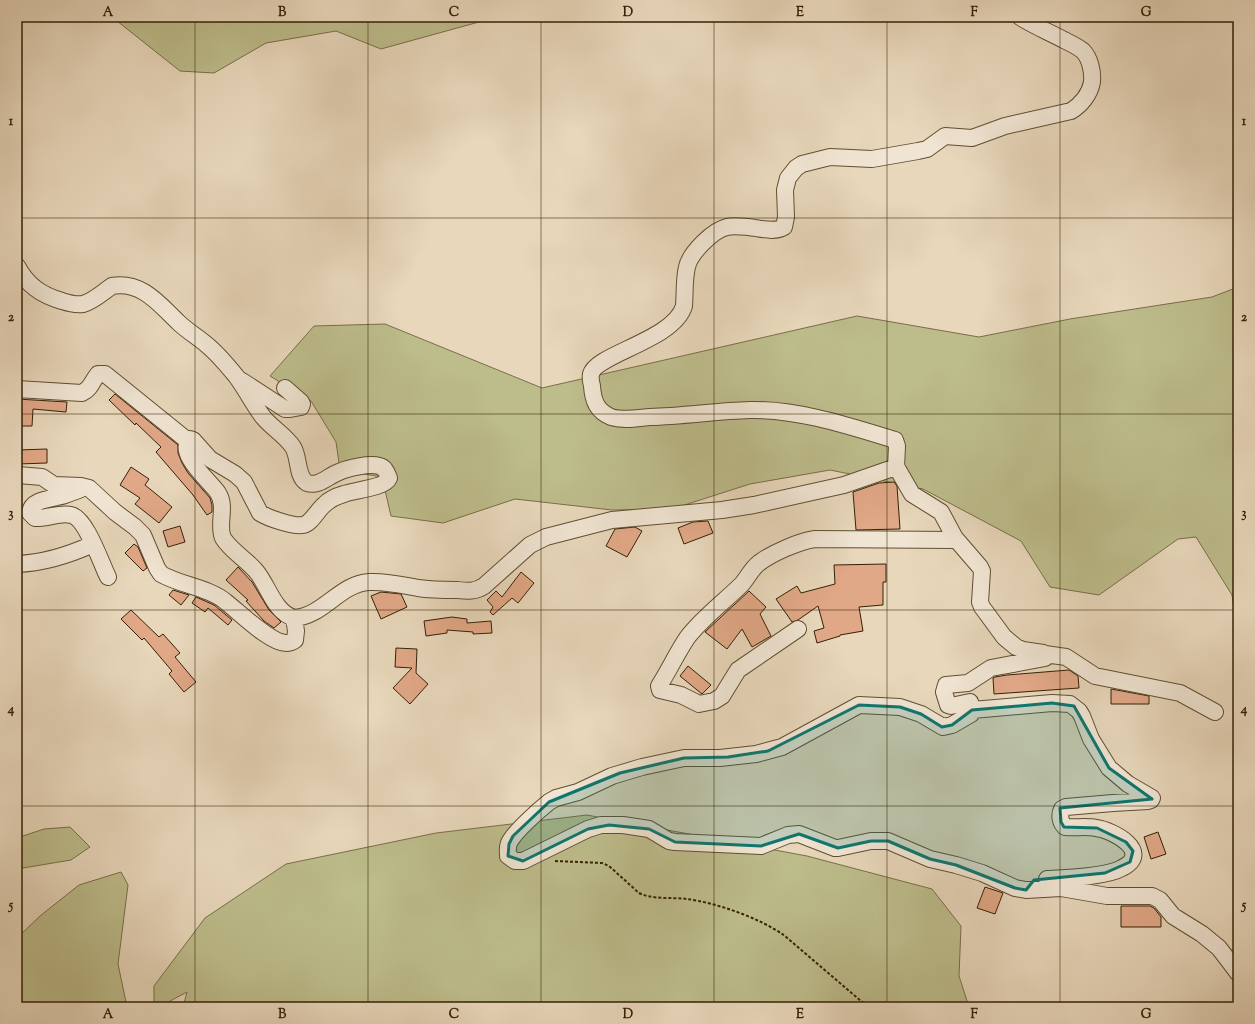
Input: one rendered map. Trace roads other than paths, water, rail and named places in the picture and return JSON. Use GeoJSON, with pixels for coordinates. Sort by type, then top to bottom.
{"type":"FeatureCollection","features":[{"type":"Feature","properties":{"kind":"street"},"geometry":{"type":"LineString","coordinates":[[1020,17],[1083,51],[1091,66],[1093,78],[1092,86],[1077,108],[1071,112],[1005,126],[972,138],[945,136],[927,149],[918,151],[872,159],[830,158],[814,160],[802,164],[796,168],[788,178],[785,190],[786,217],[784,227],[770,230],[733,226],[719,230],[712,236],[690,256],[686,272],[684,306],[683,311],[678,318],[667,328],[608,359],[596,367],[591,375],[592,398],[601,412],[617,419],[683,416],[750,410],[775,411],[797,413],[895,440],[897,446],[896,467],[912,494],[941,512],[957,540],[981,569],[980,604],[1004,637],[1016,647],[1023,650],[1066,657],[1095,676],[1173,690],[1184,694],[1215,712]]}},
{"type":"Feature","properties":{"kind":"street"},"geometry":{"type":"LineString","coordinates":[[17,266],[23,277],[35,289],[52,298],[69,303],[77,304],[88,302],[112,286],[139,289],[160,303],[178,322],[217,354],[238,378],[263,417],[292,446],[297,455],[300,475],[304,481],[314,484],[337,472],[348,469],[378,466],[384,468],[387,472],[388,481],[378,486],[350,492],[332,499],[324,504],[306,524],[298,525],[284,522],[260,513],[247,487],[240,478],[210,459],[193,440],[188,441],[109,377],[102,373],[96,376],[87,391],[82,393],[17,389]]}},
{"type":"Feature","properties":{"kind":"street"},"geometry":{"type":"LineString","coordinates":[[238,378],[285,408],[290,409],[301,407],[301,402],[285,388]]}},
{"type":"Feature","properties":{"kind":"street"},"geometry":{"type":"LineString","coordinates":[[18,475],[42,477],[54,485],[86,486],[117,515],[135,526],[142,535],[161,574],[219,597],[267,635],[280,642],[291,643],[294,640],[296,631],[294,618],[276,603],[254,569],[223,538],[220,531],[222,500],[213,486],[198,471],[189,457],[186,448],[188,441]]}},
{"type":"Feature","properties":{"kind":"street"},"geometry":{"type":"LineString","coordinates":[[294,618],[311,613],[323,607],[346,589],[364,583],[383,583],[435,590],[477,590],[484,586],[523,551],[537,541],[546,537],[599,523],[631,518],[680,515],[739,508],[844,485],[896,467]]}},
{"type":"Feature","properties":{"kind":"street"},"geometry":{"type":"LineString","coordinates":[[86,486],[65,495],[36,503],[31,508],[30,513],[33,517],[39,518],[64,515],[74,516],[82,522],[86,527],[108,578]]}},
{"type":"Feature","properties":{"kind":"street"},"geometry":{"type":"LineString","coordinates":[[798,629],[738,670],[722,696],[714,701],[699,704],[681,696],[660,690],[660,686],[682,645],[691,633],[742,584],[758,564],[772,555],[797,543],[815,539],[957,540]]}},
{"type":"Feature","properties":{"kind":"street"},"geometry":{"type":"LineString","coordinates":[[17,564],[51,558],[93,544]]}},
{"type":"Feature","properties":{"kind":"street"},"geometry":{"type":"LineString","coordinates":[[1045,654],[1046,657],[1043,659],[991,668],[968,683],[948,684],[945,686],[944,692],[948,705],[951,706],[970,702],[972,710],[971,714],[952,725],[942,727],[921,714],[908,709],[891,706],[859,705],[782,747],[768,751],[728,757],[684,758],[620,773],[578,792],[556,798],[549,802],[513,836],[507,850],[508,856],[515,861],[523,861],[588,829],[601,825],[623,825],[645,828],[669,841],[675,842],[761,846],[788,836],[799,834],[835,848],[877,840],[888,841],[930,859],[982,873],[1015,888],[1026,890],[1061,888],[1107,896],[1156,897],[1173,916],[1202,934],[1219,948],[1238,973]]}},
{"type":"Feature","properties":{"kind":"street"},"geometry":{"type":"LineString","coordinates":[[972,710],[1052,703],[1070,704],[1079,711],[1091,739],[1109,768],[1128,784],[1152,798],[1152,800],[1148,801],[1066,807],[1062,809],[1060,817],[1065,827],[1097,828],[1112,834],[1130,845],[1134,853],[1132,860],[1122,869],[1105,873],[1034,880],[1030,882],[1026,890]]}}]}
